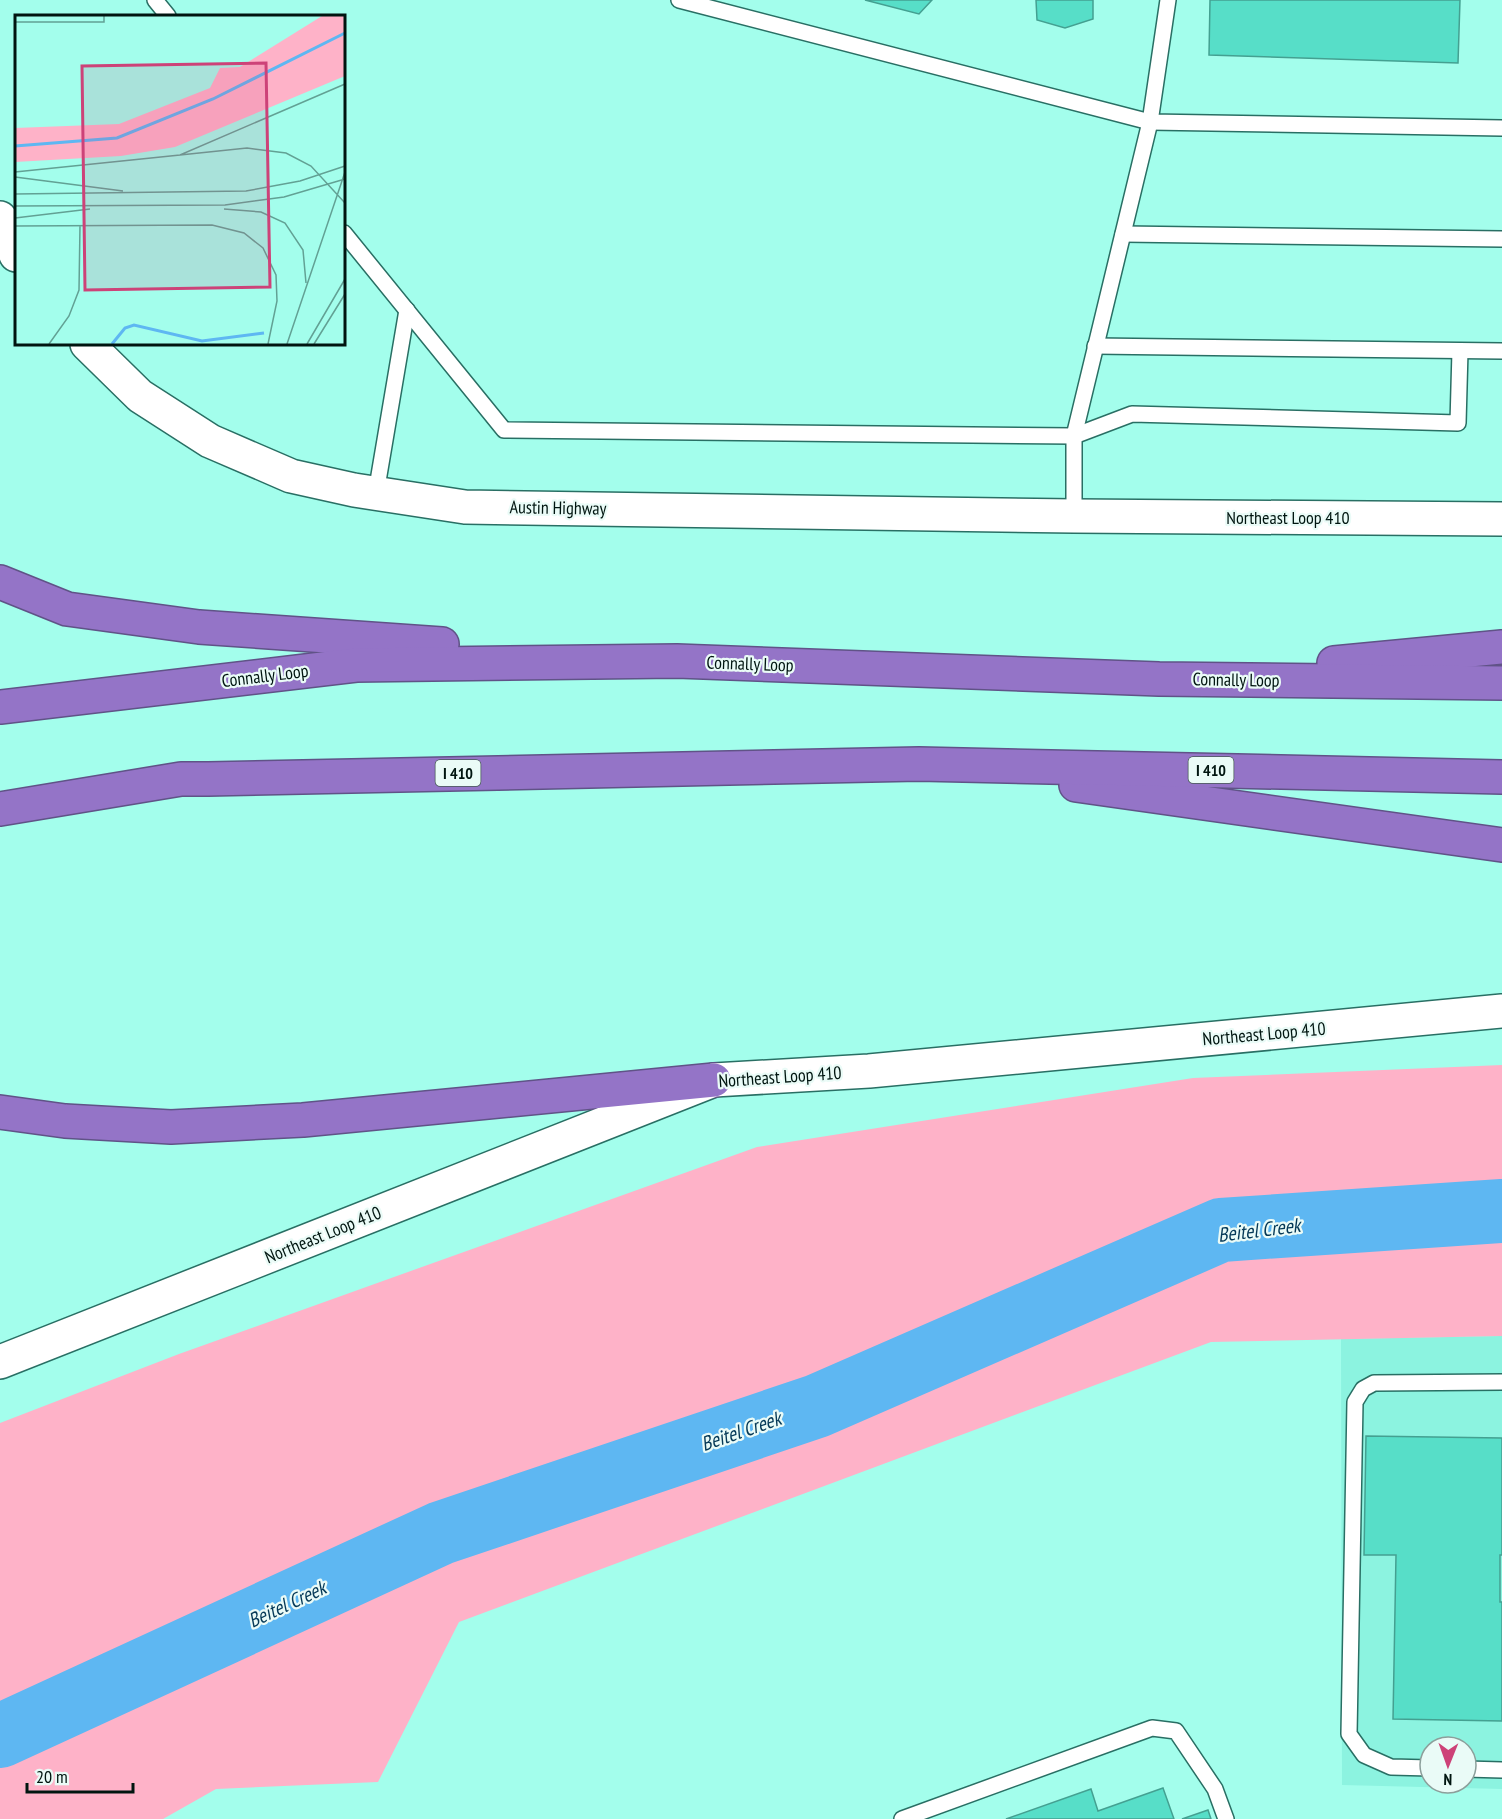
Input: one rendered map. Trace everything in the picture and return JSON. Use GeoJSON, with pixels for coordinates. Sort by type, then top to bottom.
{"type":"FeatureCollection","features":[{"type":"Feature","properties":{"kind":"highway"},"geometry":{"type":"LineString","coordinates":[[0,582],[67,609],[199,627],[677,661]]}},
{"type":"Feature","properties":{"kind":"highway"},"geometry":{"type":"LineString","coordinates":[[1159,680],[1502,647]]}},
{"type":"Feature","properties":{"kind":"highway","name":"Connally Loop"},"geometry":{"type":"LineString","coordinates":[[0,707],[356,665],[677,661],[1159,680],[1502,683]]}},
{"type":"Feature","properties":{"kind":"highway"},"geometry":{"type":"LineString","coordinates":[[919,764],[1502,845]]}},
{"type":"Feature","properties":{"kind":"highway","name":"I 410"},"geometry":{"type":"LineString","coordinates":[[0,809],[181,779],[919,764],[1502,777]]}},
{"type":"Feature","properties":{"kind":"highway"},"geometry":{"type":"LineString","coordinates":[[0,1112],[64,1121],[171,1127],[303,1120],[714,1080]]}},
{"type":"Feature","properties":{"kind":"main road"},"geometry":{"type":"LineString","coordinates":[[0,218],[15,253]]}},
{"type":"Feature","properties":{"kind":"main road","name":"Austin Highway"},"geometry":{"type":"LineString","coordinates":[[88,345],[140,396],[210,441],[291,476],[376,493],[465,507],[1074,516]]}},
{"type":"Feature","properties":{"kind":"main road","name":"Northeast Loop 410"},"geometry":{"type":"LineString","coordinates":[[1074,516],[1502,519]]}},
{"type":"Feature","properties":{"kind":"main road","name":"Northeast Loop 410"},"geometry":{"type":"LineString","coordinates":[[0,1362],[714,1080],[869,1071],[1502,1011]]}},
{"type":"Feature","properties":{"kind":"lane"},"geometry":{"type":"LineString","coordinates":[[155,0],[167,15]]}},
{"type":"Feature","properties":{"kind":"lane"},"geometry":{"type":"LineString","coordinates":[[679,0],[1150,122],[1502,128]]}},
{"type":"Feature","properties":{"kind":"lane"},"geometry":{"type":"LineString","coordinates":[[1074,516],[1074,436],[1150,122],[1168,0]]}},
{"type":"Feature","properties":{"kind":"lane"},"geometry":{"type":"LineString","coordinates":[[345,233],[504,430],[1074,436],[1132,414],[1458,423],[1460,351]]}},
{"type":"Feature","properties":{"kind":"lane"},"geometry":{"type":"LineString","coordinates":[[1123,234],[1502,239]]}},
{"type":"Feature","properties":{"kind":"lane"},"geometry":{"type":"LineString","coordinates":[[376,493],[407,310]]}},
{"type":"Feature","properties":{"kind":"lane"},"geometry":{"type":"LineString","coordinates":[[1095,346],[1502,351]]}},
{"type":"Feature","properties":{"kind":"lane"},"geometry":{"type":"LineString","coordinates":[[1418,1768],[1391,1767],[1364,1755],[1349,1734],[1355,1402],[1363,1389],[1374,1383],[1502,1382]]}},
{"type":"Feature","properties":{"kind":"lane"},"geometry":{"type":"LineString","coordinates":[[902,1819],[1152,1728],[1176,1731],[1215,1789],[1226,1819]]}},
{"type":"Feature","properties":{"kind":"lane"},"geometry":{"type":"LineString","coordinates":[[1478,1769],[1502,1770]]}},
{"type":"Feature","properties":{"kind":"shaded area"},"geometry":{"type":"Polygon","coordinates":[[[1502,1065],[1502,1336],[1211,1342],[459,1622],[378,1782],[216,1789],[163,1819],[0,1819],[0,1423],[179,1354],[757,1147],[1193,1078],[1502,1065]]]}},
{"type":"Feature","properties":{"kind":"shaded area"},"geometry":{"type":"Polygon","coordinates":[[[1502,1336],[1502,1789],[1478,1788],[1478,1735],[1418,1735],[1418,1787],[1342,1785],[1341,1339],[1502,1336]]]}},
{"type":"Feature","properties":{"kind":"building"},"geometry":{"type":"Polygon","coordinates":[[[865,0],[932,0],[919,14],[865,0]]]}},
{"type":"Feature","properties":{"kind":"building"},"geometry":{"type":"Polygon","coordinates":[[[1036,0],[1093,0],[1093,19],[1065,28],[1037,20],[1036,0]]]}},
{"type":"Feature","properties":{"kind":"building"},"geometry":{"type":"Polygon","coordinates":[[[1210,0],[1460,0],[1458,63],[1209,55],[1210,0]]]}},
{"type":"Feature","properties":{"kind":"building"},"geometry":{"type":"Polygon","coordinates":[[[1366,1436],[1502,1438],[1500,1602],[1502,1602],[1502,1721],[1393,1719],[1396,1555],[1364,1555],[1366,1436]]]}},
{"type":"Feature","properties":{"kind":"building"},"geometry":{"type":"Polygon","coordinates":[[[1163,1788],[1174,1819],[1006,1819],[1091,1789],[1098,1811],[1163,1788]]]}},
{"type":"Feature","properties":{"kind":"building"},"geometry":{"type":"Polygon","coordinates":[[[1208,1810],[1211,1819],[1182,1819],[1208,1810]]]}},
{"type":"Feature","properties":{"kind":"waterway","name":"Beitel Creek"},"geometry":{"type":"LineString","coordinates":[[0,1736],[441,1533],[817,1406],[1221,1230],[1502,1211]]}}]}
